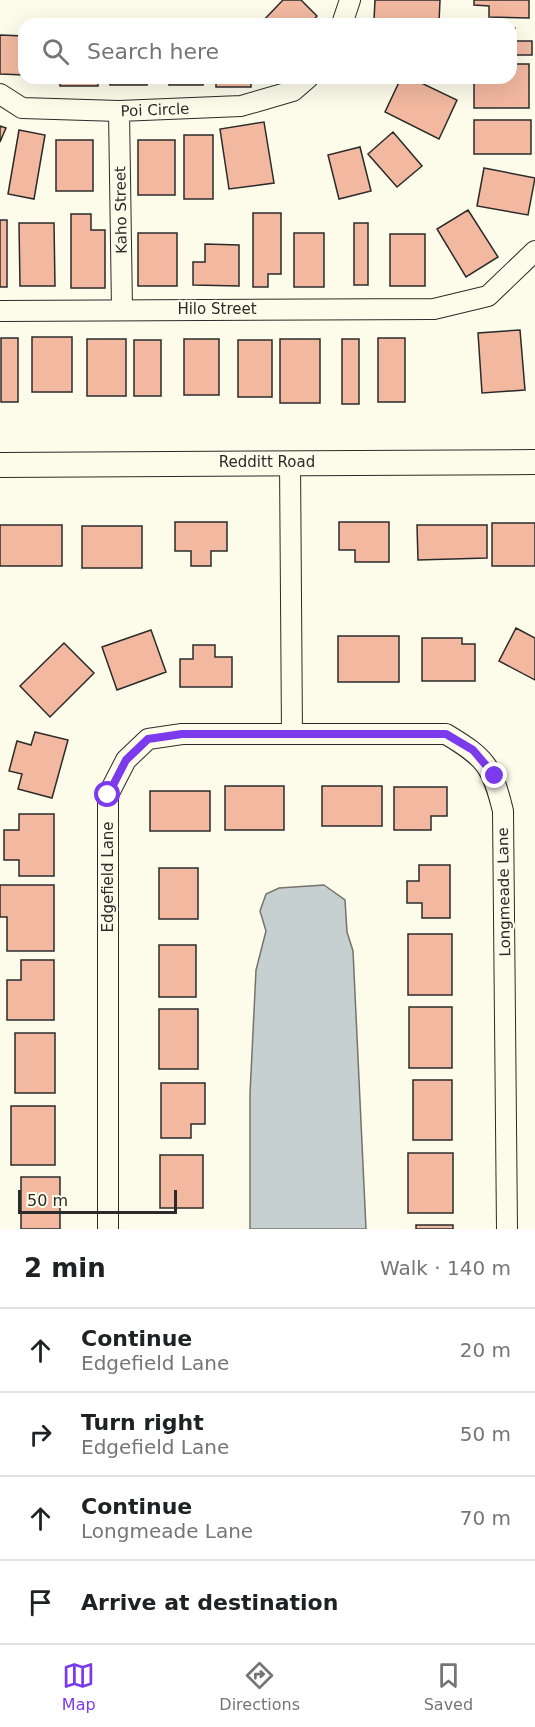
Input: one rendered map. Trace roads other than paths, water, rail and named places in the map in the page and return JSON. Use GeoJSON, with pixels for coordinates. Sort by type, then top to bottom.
{"type":"FeatureCollection","features":[{"type":"Feature","properties":{"kind":"street"},"geometry":{"type":"LineString","coordinates":[[344,18],[350,0]]}},
{"type":"Feature","properties":{"kind":"street","name":"Poi Circle"},"geometry":{"type":"LineString","coordinates":[[0,94],[22,108],[119,111],[241,106],[293,91],[301,84]]}},
{"type":"Feature","properties":{"kind":"street","name":"Kaho Street"},"geometry":{"type":"LineString","coordinates":[[119,111],[123,309]]}},
{"type":"Feature","properties":{"kind":"street","name":"Hilo Street"},"geometry":{"type":"LineString","coordinates":[[0,311],[434,309],[488,296],[535,251]]}},
{"type":"Feature","properties":{"kind":"street"},"geometry":{"type":"LineString","coordinates":[[290,462],[292,734]]}},
{"type":"Feature","properties":{"kind":"street","name":"Redditt Road"},"geometry":{"type":"LineString","coordinates":[[0,465],[535,462]]}},
{"type":"Feature","properties":{"kind":"street","name":"Edgefield Lane"},"geometry":{"type":"LineString","coordinates":[[108,1229],[108,795],[126,760],[148,739],[182,734],[292,734]]}},
{"type":"Feature","properties":{"kind":"street","name":"Longmeade Lane"},"geometry":{"type":"LineString","coordinates":[[292,734],[446,734],[473,750],[495,776],[503,811],[507,1229]]}}]}
